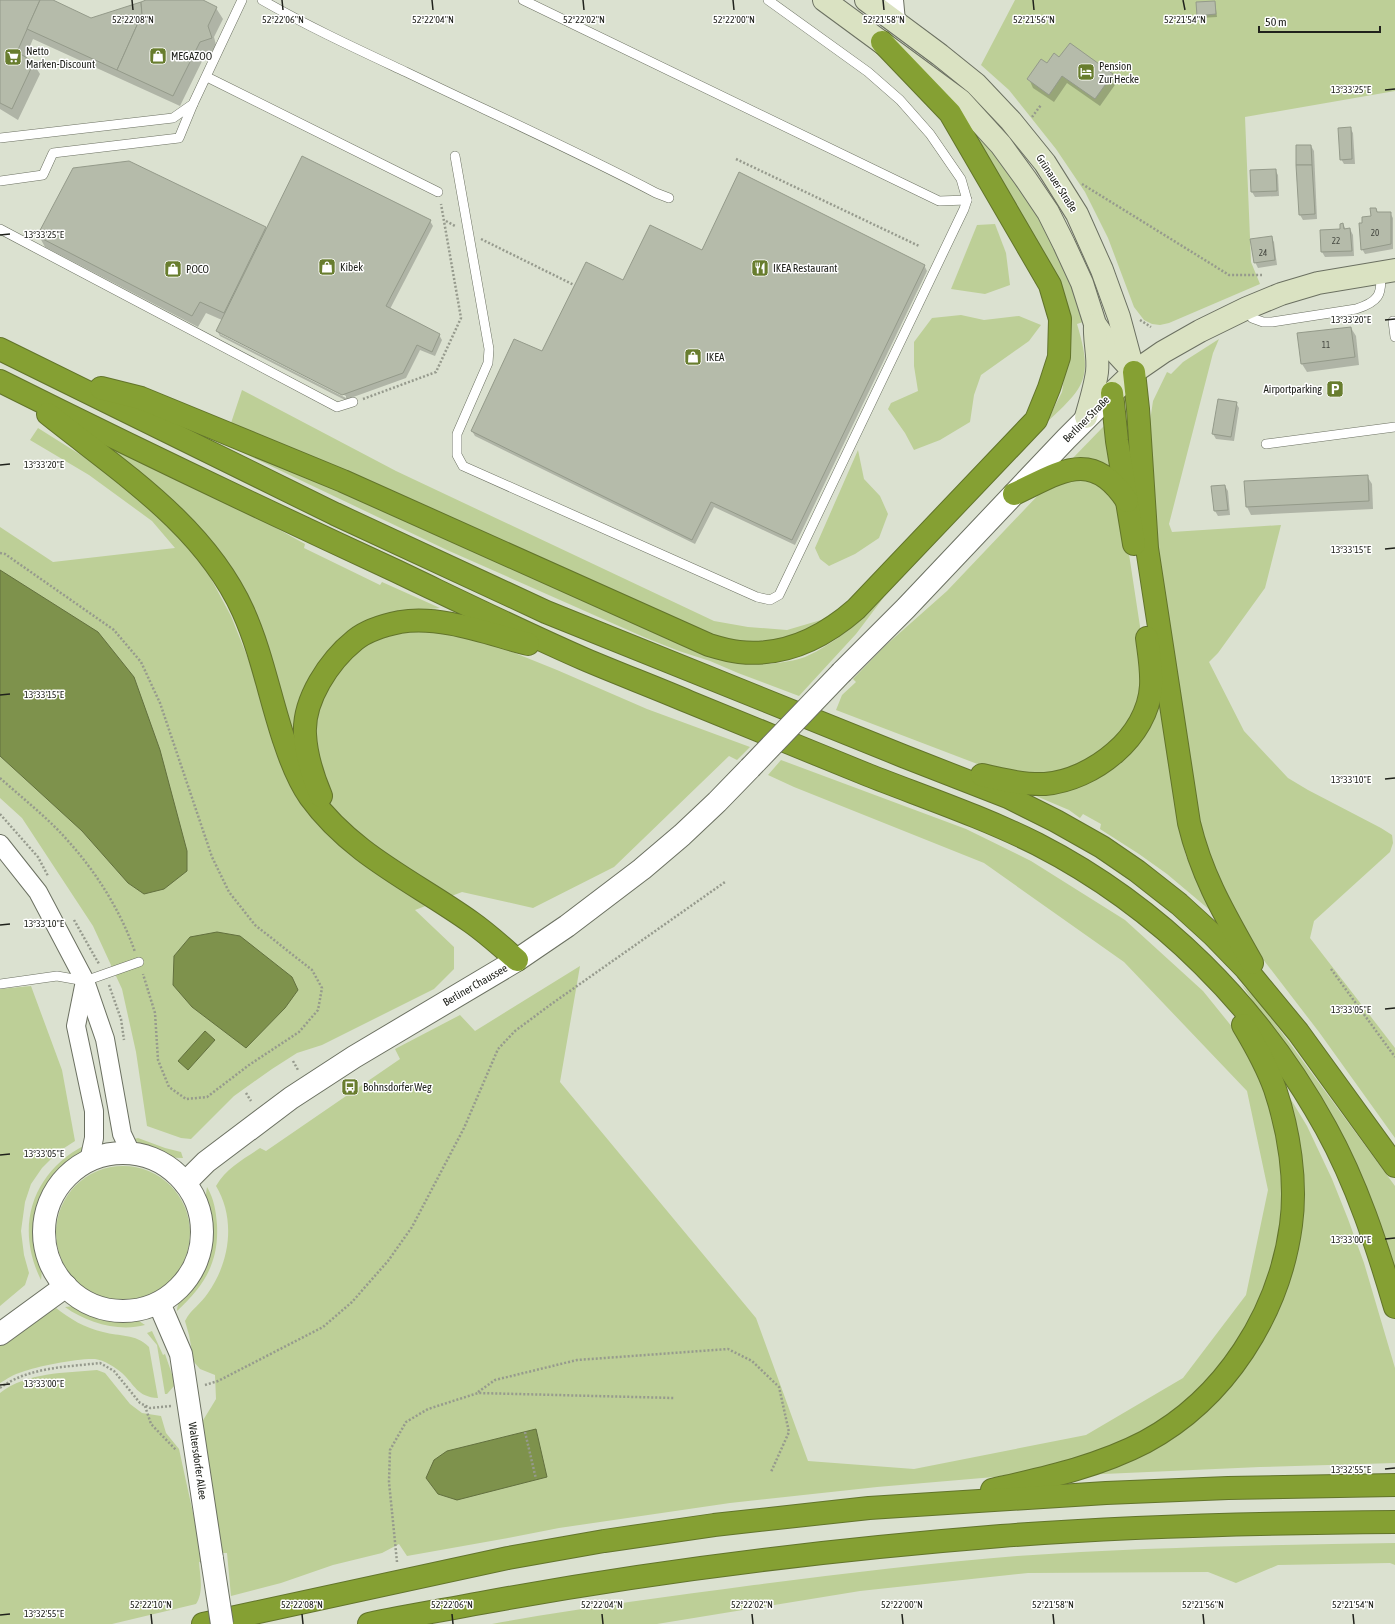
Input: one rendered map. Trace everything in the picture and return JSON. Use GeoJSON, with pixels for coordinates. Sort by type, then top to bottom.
{"type":"FeatureCollection","features":[{"type":"Feature","properties":{"kind":"highway"},"geometry":{"type":"LineString","coordinates":[[56,376],[141,398],[343,481],[709,645],[738,652],[759,653],[779,651],[801,644],[840,623],[856,609],[1036,420],[1049,388],[1059,357],[1060,319],[1050,285],[950,113],[882,42]]}},
{"type":"Feature","properties":{"kind":"highway"},"geometry":{"type":"LineString","coordinates":[[0,349],[335,514],[546,612],[1008,797],[1056,820],[1102,847],[1137,871],[1190,913],[1246,969],[1298,1032],[1395,1166]]}},
{"type":"Feature","properties":{"kind":"highway"},"geometry":{"type":"LineString","coordinates":[[1134,372],[1148,548],[1189,823],[1198,858],[1213,895],[1275,1004]]}},
{"type":"Feature","properties":{"kind":"highway"},"geometry":{"type":"LineString","coordinates":[[8,384],[324,537],[585,659],[836,762],[994,824],[1040,845],[1084,871],[1120,895],[1190,951],[1250,1015],[1277,1050],[1303,1088],[1328,1131],[1363,1210],[1395,1307]]}},
{"type":"Feature","properties":{"kind":"highway"},"geometry":{"type":"LineString","coordinates":[[8,384],[137,484],[176,518],[202,546],[223,574],[246,618],[262,663],[280,729],[293,767],[310,796],[334,824],[362,852],[470,921],[490,936],[517,960]]}},
{"type":"Feature","properties":{"kind":"highway"},"geometry":{"type":"LineString","coordinates":[[903,756],[1003,780],[1045,784],[1061,781],[1088,771],[1101,764],[1117,752],[1141,720],[1148,703],[1151,687],[1146,633],[1117,441],[1112,393]]}},
{"type":"Feature","properties":{"kind":"highway"},"geometry":{"type":"LineString","coordinates":[[1014,494],[1063,471],[1079,468],[1096,472],[1105,478],[1119,489],[1127,501]]}},
{"type":"Feature","properties":{"kind":"highway"},"geometry":{"type":"LineString","coordinates":[[334,824],[310,766],[305,733],[308,708],[317,684],[333,662],[355,639],[375,629],[400,622],[449,623],[585,659]]}},
{"type":"Feature","properties":{"kind":"highway"},"geometry":{"type":"LineString","coordinates":[[926,1505],[1059,1475],[1106,1459],[1145,1442],[1186,1414],[1214,1388],[1232,1368],[1261,1323],[1278,1280],[1291,1225],[1293,1201],[1291,1159],[1282,1112],[1274,1088],[1257,1049],[1213,974]]}},
{"type":"Feature","properties":{"kind":"highway"},"geometry":{"type":"LineString","coordinates":[[204,1624],[508,1558],[604,1541],[722,1524],[869,1508],[1106,1493],[1228,1488],[1395,1485]]}},
{"type":"Feature","properties":{"kind":"highway"},"geometry":{"type":"LineString","coordinates":[[377,1623],[539,1592],[646,1575],[790,1556],[897,1545],[1004,1536],[1219,1525],[1395,1522]]}},
{"type":"Feature","properties":{"kind":"main road"},"geometry":{"type":"LineString","coordinates":[[824,0],[960,100],[1001,145],[1048,212],[1058,231],[1074,263],[1095,324],[1110,346],[1134,372]]}},
{"type":"Feature","properties":{"kind":"main road","name":"Grünauer Straße"},"geometry":{"type":"LineString","coordinates":[[866,0],[896,21],[976,84],[1012,121],[1045,163],[1077,214],[1102,270],[1119,317],[1134,372]]}},
{"type":"Feature","properties":{"kind":"main road","name":"Berliner Straße"},"geometry":{"type":"LineString","coordinates":[[1112,393],[1134,372],[1175,345],[1247,308],[1281,294],[1318,283],[1388,271]]}},
{"type":"Feature","properties":{"kind":"main road"},"geometry":{"type":"LineString","coordinates":[[1086,418],[1097,372],[1097,356],[1094,336],[1095,324]]}},
{"type":"Feature","properties":{"kind":"street"},"geometry":{"type":"LineString","coordinates":[[894,0],[896,21]]}},
{"type":"Feature","properties":{"kind":"street","name":"Berliner Straße"},"geometry":{"type":"LineString","coordinates":[[842,672],[906,608],[1086,418],[1112,393]]}},
{"type":"Feature","properties":{"kind":"street","name":"Berliner Chaussee"},"geometry":{"type":"LineString","coordinates":[[185,1183],[206,1162],[291,1098],[354,1056],[517,960],[567,926],[642,869],[717,802],[842,672]]}},
{"type":"Feature","properties":{"kind":"street"},"geometry":{"type":"LineString","coordinates":[[0,844],[38,892],[85,981],[105,1039],[122,1134],[131,1153]]}},
{"type":"Feature","properties":{"kind":"street"},"geometry":{"type":"LineString","coordinates":[[85,981],[76,1026],[94,1111],[94,1138],[89,1161]]}},
{"type":"Feature","properties":{"kind":"street"},"geometry":{"type":"LineString","coordinates":[[117,1153],[131,1153],[147,1156],[161,1163],[174,1171],[185,1183],[194,1198],[200,1214],[202,1232],[201,1249],[195,1266],[186,1280],[174,1293],[159,1303],[143,1309],[110,1310],[94,1305],[79,1297],[66,1286],[55,1272],[48,1257],[45,1241],[47,1214],[54,1194],[75,1169],[102,1156],[117,1153]]}},
{"type":"Feature","properties":{"kind":"street"},"geometry":{"type":"LineString","coordinates":[[0,1334],[66,1286]]}},
{"type":"Feature","properties":{"kind":"street","name":"Waltersdorfer Allee"},"geometry":{"type":"LineString","coordinates":[[159,1303],[181,1354],[222,1624]]}},
{"type":"Feature","properties":{"kind":"lane"},"geometry":{"type":"LineString","coordinates":[[0,181],[43,175],[53,153],[179,138],[193,104],[242,0]]}},
{"type":"Feature","properties":{"kind":"lane"},"geometry":{"type":"LineString","coordinates":[[262,0],[294,19],[669,198]]}},
{"type":"Feature","properties":{"kind":"lane"},"geometry":{"type":"LineString","coordinates":[[523,0],[939,200],[966,200]]}},
{"type":"Feature","properties":{"kind":"lane"},"geometry":{"type":"LineString","coordinates":[[455,156],[489,349],[488,364],[456,434],[457,455],[463,466],[757,597],[770,600],[779,595],[964,210],[966,200],[961,178],[930,134],[900,100],[868,72],[768,0]]}},
{"type":"Feature","properties":{"kind":"lane"},"geometry":{"type":"LineString","coordinates":[[206,77],[438,192]]}},
{"type":"Feature","properties":{"kind":"lane"},"geometry":{"type":"LineString","coordinates":[[0,138],[173,118],[193,104]]}},
{"type":"Feature","properties":{"kind":"lane"},"geometry":{"type":"LineString","coordinates":[[0,229],[337,407],[354,402]]}},
{"type":"Feature","properties":{"kind":"lane"},"geometry":{"type":"LineString","coordinates":[[1247,308],[1252,318],[1262,322],[1272,322],[1356,309],[1368,305],[1380,295],[1382,282],[1388,271]]}},
{"type":"Feature","properties":{"kind":"lane"},"geometry":{"type":"LineString","coordinates":[[1393,321],[1395,337]]}},
{"type":"Feature","properties":{"kind":"lane"},"geometry":{"type":"LineString","coordinates":[[1266,444],[1395,427]]}},
{"type":"Feature","properties":{"kind":"lane"},"geometry":{"type":"LineString","coordinates":[[0,984],[57,976],[85,981],[139,962]]}},
{"type":"Feature","properties":{"kind":"path"},"geometry":{"type":"LineString","coordinates":[[1029,120],[1042,105]]}},
{"type":"Feature","properties":{"kind":"path"},"geometry":{"type":"LineString","coordinates":[[736,159],[919,246]]}},
{"type":"Feature","properties":{"kind":"path"},"geometry":{"type":"LineString","coordinates":[[1079,183],[1229,275],[1262,275]]}},
{"type":"Feature","properties":{"kind":"path"},"geometry":{"type":"LineString","coordinates":[[354,402],[436,372],[461,318],[445,221],[438,192]]}},
{"type":"Feature","properties":{"kind":"path"},"geometry":{"type":"LineString","coordinates":[[445,221],[574,285]]}},
{"type":"Feature","properties":{"kind":"path"},"geometry":{"type":"LineString","coordinates":[[0,553],[6,554],[114,630],[141,662],[160,703],[212,857],[229,892],[255,925],[312,970],[322,988],[318,1010],[299,1032],[249,1065],[208,1097],[186,1099],[169,1087],[158,1060],[154,1013],[139,962],[128,932],[100,880],[57,829],[0,778]]}},
{"type":"Feature","properties":{"kind":"path"},"geometry":{"type":"LineString","coordinates":[[0,1388],[9,1381],[24,1375],[47,1369],[100,1363],[114,1371],[140,1403],[150,1408],[188,1398],[322,1328],[352,1302],[388,1261],[412,1227],[464,1128],[498,1049],[515,1031],[550,1005],[725,882]]}},
{"type":"Feature","properties":{"kind":"path"},"geometry":{"type":"LineString","coordinates":[[1331,969],[1395,1057]]}},
{"type":"Feature","properties":{"kind":"path"},"geometry":{"type":"LineString","coordinates":[[293,1061],[298,1070]]}},
{"type":"Feature","properties":{"kind":"path"},"geometry":{"type":"LineString","coordinates":[[246,1093],[250,1100]]}},
{"type":"Feature","properties":{"kind":"path"},"geometry":{"type":"LineString","coordinates":[[399,1581],[388,1482],[390,1450],[406,1422],[428,1410],[478,1393],[495,1380],[577,1360],[728,1349],[752,1361],[779,1387],[789,1432],[771,1472]]}},
{"type":"Feature","properties":{"kind":"path"},"geometry":{"type":"LineString","coordinates":[[478,1393],[674,1398]]}},
{"type":"Feature","properties":{"kind":"path"},"geometry":{"type":"LineString","coordinates":[[145,1406],[151,1424],[177,1451]]}},
{"type":"Feature","properties":{"kind":"path"},"geometry":{"type":"LineString","coordinates":[[525,1432],[536,1479]]}},
{"type":"Feature","properties":{"kind":"shaded area"},"geometry":{"type":"Polygon","coordinates":[[[1015,0],[1395,0],[1395,91],[1245,117],[1251,262],[1260,284],[1169,323],[1160,325],[1152,324],[1144,320],[1134,307],[1108,238],[1085,192],[1056,149],[1009,90],[981,65],[1015,0]]]}},
{"type":"Feature","properties":{"kind":"shaded area"},"geometry":{"type":"Polygon","coordinates":[[[973,130],[1009,173],[1040,220],[1065,269],[1083,322],[1077,324],[1085,357],[1085,369],[1082,380],[1078,390],[1070,400],[1046,423],[1062,392],[1069,344],[971,134],[973,130]]]}},
{"type":"Feature","properties":{"kind":"shaded area"},"geometry":{"type":"Polygon","coordinates":[[[995,224],[1006,253],[1010,285],[985,294],[951,289],[977,225],[995,224]]]}},
{"type":"Feature","properties":{"kind":"shaded area"},"geometry":{"type":"Polygon","coordinates":[[[961,315],[984,320],[1019,316],[1041,325],[1029,341],[981,375],[974,395],[970,422],[940,440],[914,450],[905,433],[888,409],[891,403],[918,391],[914,366],[914,342],[932,318],[961,315]]]}},
{"type":"Feature","properties":{"kind":"shaded area"},"geometry":{"type":"Polygon","coordinates":[[[1219,339],[1213,353],[1169,524],[1172,532],[1281,525],[1265,588],[1218,653],[1209,662],[1244,731],[1288,778],[1392,835],[1393,843],[1390,852],[1314,921],[1310,938],[1395,1048],[1395,1138],[1319,1032],[1252,945],[1227,904],[1199,826],[1157,551],[1149,428],[1153,401],[1167,372],[1171,374],[1183,362],[1219,339]]]}},
{"type":"Feature","properties":{"kind":"shaded area"},"geometry":{"type":"Polygon","coordinates":[[[242,390],[396,471],[714,621],[748,627],[787,630],[821,620],[847,603],[835,616],[784,642],[721,642],[230,426],[242,390]]]}},
{"type":"Feature","properties":{"kind":"shaded area"},"geometry":{"type":"Polygon","coordinates":[[[1104,426],[1110,471],[1071,460],[1104,426]]]}},
{"type":"Feature","properties":{"kind":"shaded area"},"geometry":{"type":"Polygon","coordinates":[[[38,428],[84,457],[128,489],[181,538],[202,562],[231,616],[249,661],[279,759],[290,786],[320,777],[316,766],[316,717],[329,680],[363,645],[403,629],[463,632],[557,670],[647,709],[750,747],[737,760],[729,756],[614,867],[533,908],[462,892],[415,910],[454,947],[454,969],[434,989],[322,1045],[297,1053],[234,1096],[191,1139],[181,1138],[147,1126],[136,1052],[122,989],[93,926],[22,818],[0,798],[0,527],[53,562],[175,548],[152,521],[89,475],[30,440],[38,428]]]}},
{"type":"Feature","properties":{"kind":"shaded area"},"geometry":{"type":"Polygon","coordinates":[[[214,439],[771,664],[805,657],[827,645],[848,631],[884,597],[856,634],[799,696],[646,638],[447,550],[214,439]]]}},
{"type":"Feature","properties":{"kind":"shaded area"},"geometry":{"type":"Polygon","coordinates":[[[98,445],[135,457],[258,518],[305,544],[304,548],[380,585],[382,582],[440,608],[395,613],[347,637],[296,746],[255,617],[98,445]]]}},
{"type":"Feature","properties":{"kind":"shaded area"},"geometry":{"type":"Polygon","coordinates":[[[858,450],[864,479],[880,496],[888,514],[879,538],[855,554],[829,566],[820,559],[815,548],[858,450]]]}},
{"type":"Feature","properties":{"kind":"shaded area"},"geometry":{"type":"Polygon","coordinates":[[[1086,476],[1115,493],[1127,541],[1141,633],[1144,686],[1128,728],[1084,765],[1043,775],[1015,774],[980,765],[836,710],[842,695],[856,682],[853,679],[885,646],[947,591],[1044,489],[1086,476]]]}},
{"type":"Feature","properties":{"kind":"shaded area"},"geometry":{"type":"Polygon","coordinates":[[[0,570],[98,632],[134,677],[160,750],[187,851],[187,871],[164,889],[144,894],[128,883],[82,831],[0,756],[0,570]]]}},
{"type":"Feature","properties":{"kind":"shaded area"},"geometry":{"type":"Polygon","coordinates":[[[1160,694],[1182,840],[1186,856],[1211,911],[1167,874],[1100,829],[1101,824],[1083,814],[1080,818],[1069,810],[1036,796],[1039,793],[1064,790],[1160,694]]]}},
{"type":"Feature","properties":{"kind":"shaded area"},"geometry":{"type":"Polygon","coordinates":[[[781,760],[966,829],[1031,861],[1125,920],[1203,991],[1241,1038],[1262,1074],[1280,1126],[1286,1207],[1268,1290],[1225,1365],[1170,1417],[1104,1452],[1036,1470],[994,1477],[877,1487],[730,1503],[559,1528],[407,1556],[399,1544],[382,1553],[333,1565],[281,1583],[231,1596],[227,1553],[222,1553],[202,1422],[216,1399],[215,1375],[200,1369],[194,1362],[185,1321],[190,1313],[205,1297],[215,1281],[225,1254],[228,1240],[228,1226],[226,1212],[216,1186],[230,1169],[242,1160],[260,1148],[266,1151],[400,1059],[395,1049],[460,1015],[475,1031],[580,966],[560,1082],[756,1318],[808,1461],[914,1469],[1086,1435],[1183,1378],[1246,1295],[1268,1190],[1247,1091],[1124,962],[984,863],[794,787],[768,775],[781,760]]]}},
{"type":"Feature","properties":{"kind":"shaded area"},"geometry":{"type":"Polygon","coordinates":[[[217,932],[240,936],[292,977],[298,990],[285,1008],[246,1048],[192,1007],[173,985],[174,956],[190,937],[217,932]]]}},
{"type":"Feature","properties":{"kind":"shaded area"},"geometry":{"type":"Polygon","coordinates":[[[1241,984],[1260,1003],[1395,1186],[1395,1273],[1343,1137],[1319,1094],[1293,1055],[1241,984]]]}},
{"type":"Feature","properties":{"kind":"shaded area"},"geometry":{"type":"Polygon","coordinates":[[[31,986],[62,1070],[75,1141],[58,1152],[42,1168],[31,1184],[25,1202],[21,1231],[24,1255],[29,1273],[25,1285],[0,1306],[0,989],[31,986]]]}},
{"type":"Feature","properties":{"kind":"shaded area"},"geometry":{"type":"Polygon","coordinates":[[[205,1031],[215,1040],[188,1070],[178,1061],[205,1031]]]}},
{"type":"Feature","properties":{"kind":"shaded area"},"geometry":{"type":"Polygon","coordinates":[[[1284,1088],[1307,1126],[1332,1179],[1364,1263],[1395,1368],[1395,1463],[1081,1475],[1187,1422],[1286,1277],[1284,1088]]]}},
{"type":"Feature","properties":{"kind":"shaded area"},"geometry":{"type":"Polygon","coordinates":[[[138,1138],[181,1152],[183,1158],[170,1157],[150,1150],[134,1139],[138,1138]]]}},
{"type":"Feature","properties":{"kind":"shaded area"},"geometry":{"type":"Polygon","coordinates":[[[85,1145],[78,1156],[52,1183],[42,1203],[38,1217],[37,1232],[42,1276],[41,1280],[33,1260],[29,1240],[29,1221],[33,1202],[41,1185],[52,1170],[67,1156],[85,1145]]]}},
{"type":"Feature","properties":{"kind":"shaded area"},"geometry":{"type":"Polygon","coordinates":[[[130,1166],[143,1168],[171,1185],[188,1213],[190,1233],[188,1253],[171,1281],[143,1298],[116,1300],[103,1298],[75,1281],[58,1253],[56,1226],[58,1213],[75,1185],[103,1168],[130,1166]]]}},
{"type":"Feature","properties":{"kind":"shaded area"},"geometry":{"type":"Polygon","coordinates":[[[207,1187],[213,1201],[216,1215],[217,1239],[215,1251],[208,1273],[202,1283],[187,1302],[177,1311],[182,1297],[199,1278],[207,1257],[210,1239],[206,1205],[207,1187]]]}},
{"type":"Feature","properties":{"kind":"shaded area"},"geometry":{"type":"Polygon","coordinates":[[[75,1306],[106,1317],[136,1319],[145,1325],[135,1327],[114,1327],[104,1325],[83,1318],[65,1307],[75,1306]]]}},
{"type":"Feature","properties":{"kind":"shaded area"},"geometry":{"type":"Polygon","coordinates":[[[56,1308],[84,1326],[109,1334],[133,1337],[149,1347],[158,1398],[141,1393],[116,1368],[106,1362],[95,1359],[69,1361],[37,1367],[16,1374],[0,1383],[0,1343],[56,1308]]]}},
{"type":"Feature","properties":{"kind":"shaded area"},"geometry":{"type":"Polygon","coordinates":[[[152,1331],[163,1355],[165,1354],[173,1377],[174,1386],[167,1394],[165,1394],[157,1345],[147,1333],[152,1331]]]}},
{"type":"Feature","properties":{"kind":"shaded area"},"geometry":{"type":"Polygon","coordinates":[[[97,1370],[105,1373],[130,1404],[142,1413],[161,1416],[166,1433],[179,1449],[202,1561],[199,1562],[201,1584],[200,1594],[196,1604],[112,1624],[0,1624],[0,1393],[11,1386],[34,1377],[59,1373],[97,1370]]]}},
{"type":"Feature","properties":{"kind":"shaded area"},"geometry":{"type":"Polygon","coordinates":[[[536,1429],[547,1477],[457,1500],[438,1494],[426,1478],[434,1460],[447,1451],[536,1429]]]}},
{"type":"Feature","properties":{"kind":"shaded area"},"geometry":{"type":"Polygon","coordinates":[[[1395,1543],[1395,1565],[1390,1563],[1278,1565],[1236,1583],[1208,1572],[1028,1573],[860,1591],[657,1624],[492,1624],[655,1598],[754,1585],[885,1569],[1017,1556],[1159,1548],[1395,1543]]]}},
{"type":"Feature","properties":{"kind":"building","name":"Netto Marken-Discount"},"geometry":{"type":"Polygon","coordinates":[[[0,0],[40,0],[17,52],[34,62],[12,109],[0,103],[0,0]]]}},
{"type":"Feature","properties":{"kind":"building"},"geometry":{"type":"Polygon","coordinates":[[[40,0],[53,0],[91,18],[141,2],[142,14],[117,70],[27,29],[40,0]]]}},
{"type":"Feature","properties":{"kind":"building","name":"MEGAZOO"},"geometry":{"type":"Polygon","coordinates":[[[146,0],[203,0],[217,7],[208,26],[212,38],[200,42],[173,96],[117,70],[142,14],[141,2],[146,0]]]}},
{"type":"Feature","properties":{"kind":"building"},"geometry":{"type":"Polygon","coordinates":[[[1215,1],[1216,14],[1197,16],[1196,2],[1215,1]]]}},
{"type":"Feature","properties":{"kind":"building"},"geometry":{"type":"Polygon","coordinates":[[[1070,43],[1113,74],[1095,99],[1062,76],[1049,95],[1027,79],[1041,59],[1047,63],[1054,53],[1059,57],[1070,43]]]}},
{"type":"Feature","properties":{"kind":"building"},"geometry":{"type":"Polygon","coordinates":[[[1351,127],[1352,159],[1340,160],[1338,128],[1351,127]]]}},
{"type":"Feature","properties":{"kind":"building"},"geometry":{"type":"Polygon","coordinates":[[[1296,145],[1311,145],[1312,165],[1296,165],[1296,145]]]}},
{"type":"Feature","properties":{"kind":"building","name":"Kibek"},"geometry":{"type":"Polygon","coordinates":[[[302,156],[431,220],[386,306],[440,334],[432,352],[417,345],[403,373],[342,395],[216,331],[302,156]]]}},
{"type":"Feature","properties":{"kind":"building","name":"POCO"},"geometry":{"type":"Polygon","coordinates":[[[129,161],[266,227],[224,313],[200,302],[192,316],[37,236],[73,168],[129,161]]]}},
{"type":"Feature","properties":{"kind":"building"},"geometry":{"type":"Polygon","coordinates":[[[1296,165],[1312,165],[1315,214],[1299,215],[1296,165]]]}},
{"type":"Feature","properties":{"kind":"building"},"geometry":{"type":"Polygon","coordinates":[[[1276,169],[1277,191],[1251,192],[1250,170],[1276,169]]]}},
{"type":"Feature","properties":{"kind":"building","name":"IKEA"},"geometry":{"type":"Polygon","coordinates":[[[739,172],[925,265],[792,540],[711,502],[692,540],[471,431],[514,339],[542,351],[586,262],[623,280],[650,225],[702,250],[739,172]]]}},
{"type":"Feature","properties":{"kind":"building"},"geometry":{"type":"Polygon","coordinates":[[[1370,208],[1376,208],[1377,212],[1391,212],[1391,244],[1361,250],[1359,223],[1362,223],[1362,217],[1371,216],[1370,208]]]}},
{"type":"Feature","properties":{"kind":"building"},"geometry":{"type":"Polygon","coordinates":[[[1343,223],[1344,229],[1350,228],[1352,251],[1321,252],[1320,230],[1340,229],[1340,224],[1343,223]]]}},
{"type":"Feature","properties":{"kind":"building"},"geometry":{"type":"Polygon","coordinates":[[[1272,236],[1275,260],[1254,263],[1250,239],[1272,236]]]}},
{"type":"Feature","properties":{"kind":"building"},"geometry":{"type":"Polygon","coordinates":[[[1351,327],[1355,357],[1301,364],[1297,333],[1351,327]]]}},
{"type":"Feature","properties":{"kind":"building"},"geometry":{"type":"Polygon","coordinates":[[[1218,399],[1237,402],[1231,437],[1212,434],[1218,399]]]}},
{"type":"Feature","properties":{"kind":"building"},"geometry":{"type":"Polygon","coordinates":[[[1368,475],[1369,501],[1246,507],[1244,481],[1368,475]]]}},
{"type":"Feature","properties":{"kind":"building"},"geometry":{"type":"Polygon","coordinates":[[[1225,485],[1228,510],[1214,511],[1211,486],[1225,485]]]}},
{"type":"Feature","properties":{"kind":"place","name":"MEGAZOO"},"geometry":{"type":"Point","coordinates":[158,56]}},
{"type":"Feature","properties":{"kind":"place","name":"Netto Marken-Discount"},"geometry":{"type":"Point","coordinates":[13,57]}},
{"type":"Feature","properties":{"kind":"place","name":"Pension Zur Hecke"},"geometry":{"type":"Point","coordinates":[1086,72]}},
{"type":"Feature","properties":{"kind":"place","name":"Kibek"},"geometry":{"type":"Point","coordinates":[327,267]}},
{"type":"Feature","properties":{"kind":"place","name":"IKEA Restaurant"},"geometry":{"type":"Point","coordinates":[760,268]}},
{"type":"Feature","properties":{"kind":"place","name":"POCO"},"geometry":{"type":"Point","coordinates":[173,269]}},
{"type":"Feature","properties":{"kind":"place","name":"IKEA"},"geometry":{"type":"Point","coordinates":[693,357]}},
{"type":"Feature","properties":{"kind":"place","name":"Airportparking"},"geometry":{"type":"Point","coordinates":[1335,389]}},
{"type":"Feature","properties":{"kind":"place","name":"Bohnsdorfer Weg"},"geometry":{"type":"Point","coordinates":[350,1087]}}]}
